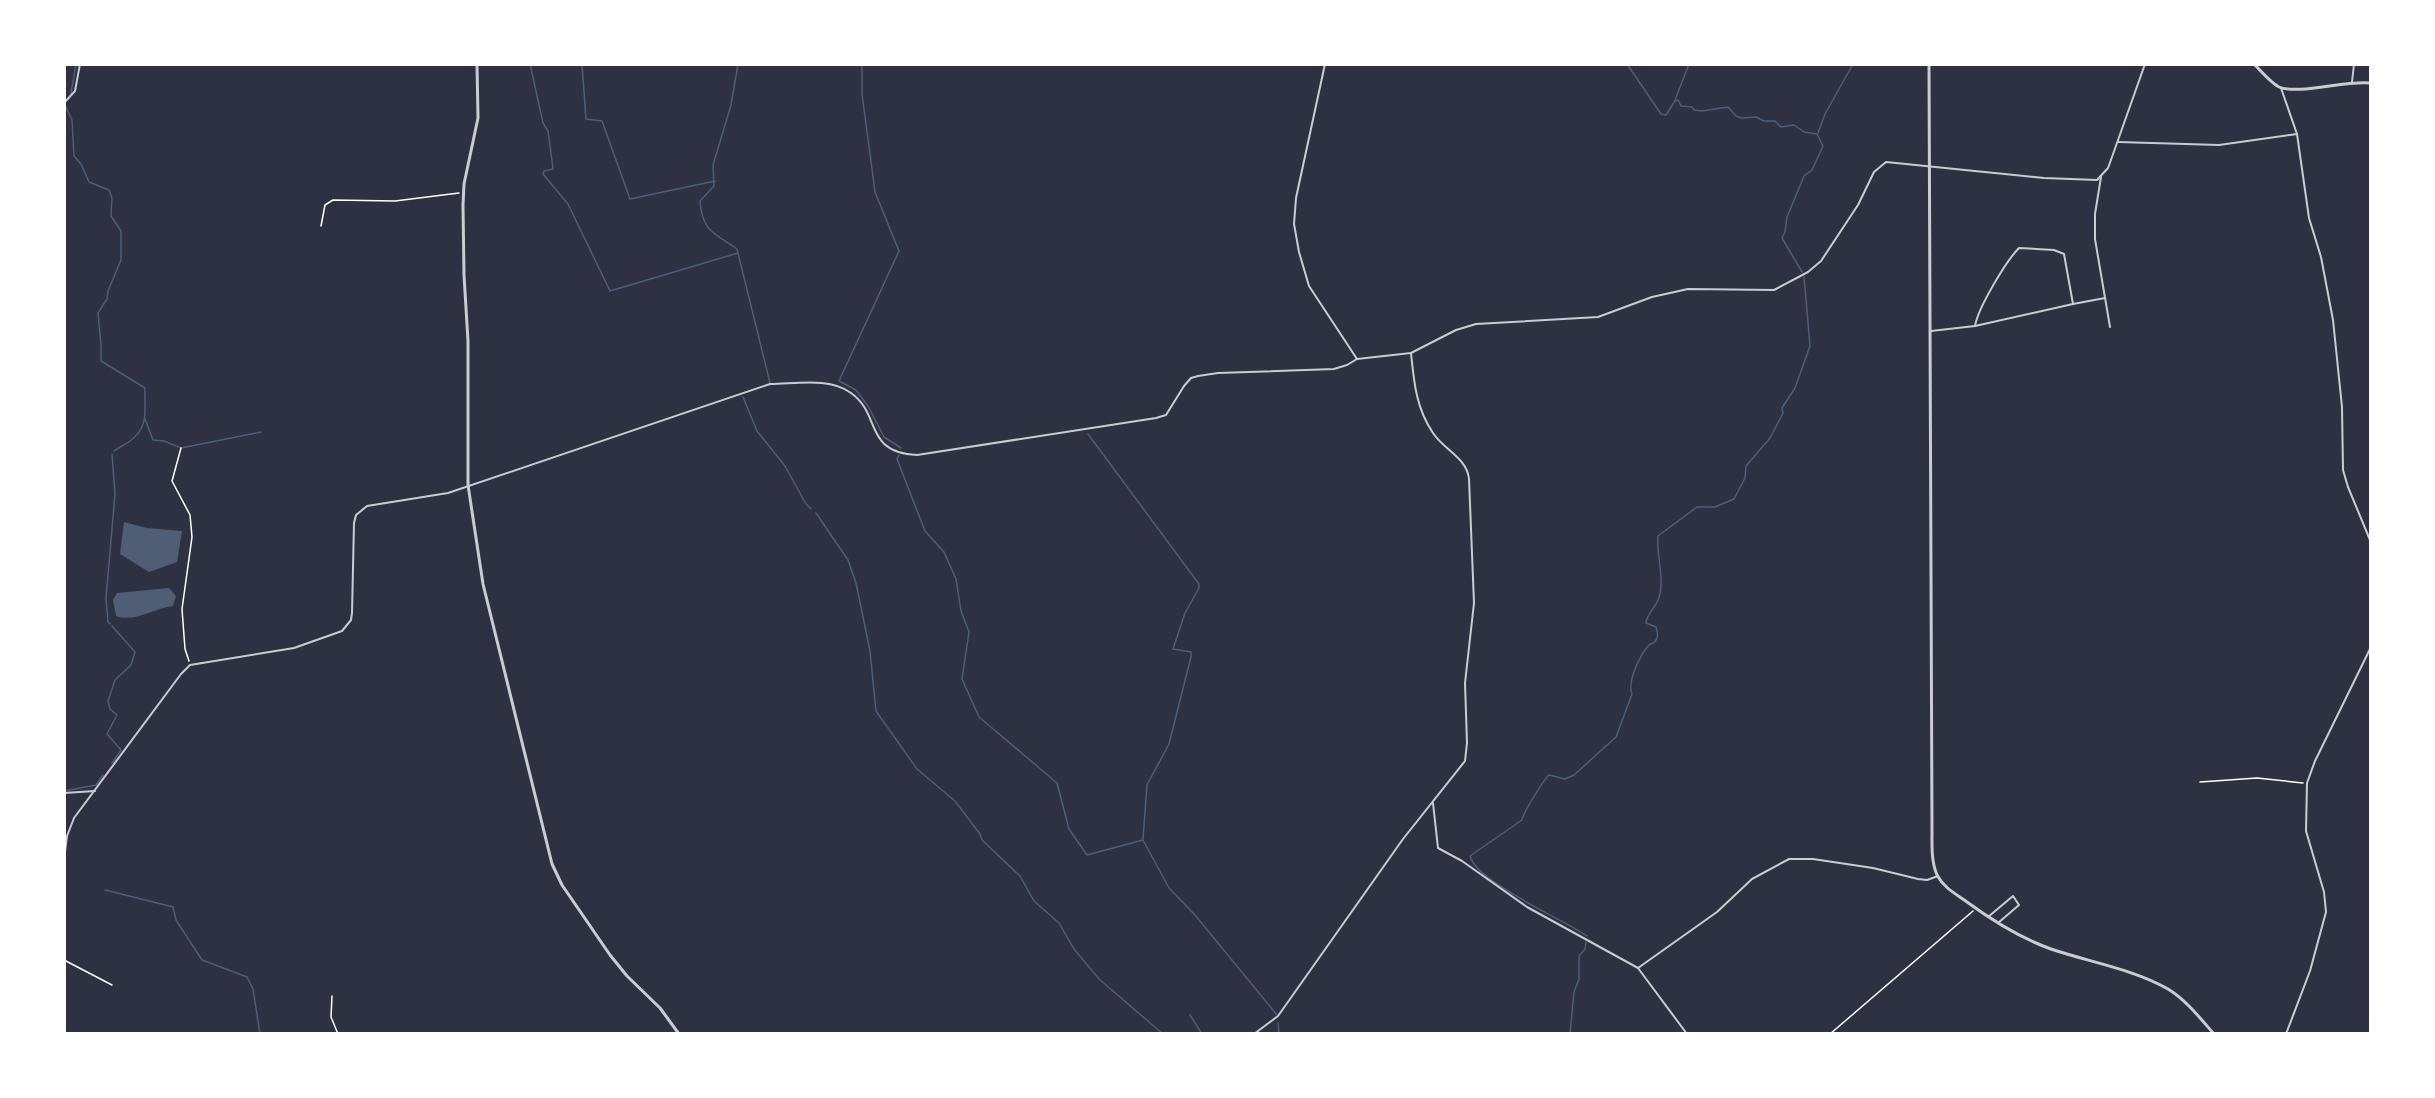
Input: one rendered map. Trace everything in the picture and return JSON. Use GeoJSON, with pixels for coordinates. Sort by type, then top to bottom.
{"type":"FeatureCollection","features":[{"type":"Feature","properties":{"kind":"street"},"geometry":{"type":"LineString","coordinates":[[64,103],[75,91],[80,64]]}},
{"type":"Feature","properties":{"kind":"street"},"geometry":{"type":"LineString","coordinates":[[477,64],[478,118],[463,192],[464,275],[469,348],[468,485],[483,584],[552,864],[562,885],[610,955],[627,976],[660,1008],[679,1034]]}},
{"type":"Feature","properties":{"kind":"street"},"geometry":{"type":"LineString","coordinates":[[1325,64],[1296,198],[1294,224],[1309,286],[1357,359]]}},
{"type":"Feature","properties":{"kind":"street"},"geometry":{"type":"LineString","coordinates":[[1929,64],[1932,854],[1938,876],[1949,890],[1998,923],[2051,949],[2166,988],[2176,994],[2214,1034]]}},
{"type":"Feature","properties":{"kind":"street"},"geometry":{"type":"LineString","coordinates":[[64,859],[67,836],[74,818],[190,665],[294,648],[342,632],[351,620],[352,613],[356,515],[368,506],[442,495],[770,384],[824,384],[842,388],[850,392],[864,407],[880,441],[896,452],[917,455],[1166,415],[1184,386],[1191,378],[1198,376],[1218,373],[1334,369],[1357,359],[1411,353],[1456,330],[1476,324],[1598,316],[1652,297],[1688,289],[1750,292],[1774,290],[1808,272],[1821,261],[1858,205],[1874,172],[1885,163],[2083,181],[2097,180],[2108,168],[2145,64]]}},
{"type":"Feature","properties":{"kind":"street"},"geometry":{"type":"LineString","coordinates":[[2254,64],[2282,88],[2292,90],[2352,82],[2370,83]]}},
{"type":"Feature","properties":{"kind":"street"},"geometry":{"type":"LineString","coordinates":[[2352,82],[2354,64]]}},
{"type":"Feature","properties":{"kind":"street"},"geometry":{"type":"LineString","coordinates":[[2282,88],[2297,134],[2308,218],[2321,257],[2332,320],[2342,407],[2343,470],[2370,540]]}},
{"type":"Feature","properties":{"kind":"street"},"geometry":{"type":"LineString","coordinates":[[2118,142],[2219,146],[2297,134]]}},
{"type":"Feature","properties":{"kind":"street"},"geometry":{"type":"LineString","coordinates":[[2101,177],[2095,214],[2095,239],[2110,327]]}},
{"type":"Feature","properties":{"kind":"street"},"geometry":{"type":"LineString","coordinates":[[1975,326],[1987,298],[2008,261],[2019,248],[2054,250],[2064,254],[2073,304]]}},
{"type":"Feature","properties":{"kind":"street"},"geometry":{"type":"LineString","coordinates":[[1931,331],[1975,326],[2105,298]]}},
{"type":"Feature","properties":{"kind":"street"},"geometry":{"type":"LineString","coordinates":[[1254,1034],[1280,1014],[1403,839],[1462,768],[1467,755],[1465,683],[1473,603],[1470,489],[1466,466],[1442,445],[1423,417],[1415,392],[1411,353]]}},
{"type":"Feature","properties":{"kind":"street"},"geometry":{"type":"LineString","coordinates":[[2286,1034],[2310,970],[2326,912],[2324,892],[2306,831],[2307,783],[2319,753],[2370,649]]}},
{"type":"Feature","properties":{"kind":"street"},"geometry":{"type":"LineString","coordinates":[[64,793],[95,791]]}},
{"type":"Feature","properties":{"kind":"street"},"geometry":{"type":"LineString","coordinates":[[1433,803],[1438,848],[1462,861],[1527,907],[1638,968],[1687,1034]]}},
{"type":"Feature","properties":{"kind":"street"},"geometry":{"type":"LineString","coordinates":[[1638,968],[1717,912],[1752,879],[1789,859],[1813,859],[1873,868],[1918,879],[1927,880],[1938,876]]}},
{"type":"Feature","properties":{"kind":"street"},"geometry":{"type":"LineString","coordinates":[[1988,917],[2013,896],[2019,905],[1998,923]]}},
{"type":"Feature","properties":{"kind":"path"},"geometry":{"type":"LineString","coordinates":[[321,226],[325,205],[333,200],[395,201],[463,192]]}},
{"type":"Feature","properties":{"kind":"path"},"geometry":{"type":"LineString","coordinates":[[181,448],[172,481],[190,515],[192,537],[183,609],[185,649],[190,665]]}},
{"type":"Feature","properties":{"kind":"path"},"geometry":{"type":"LineString","coordinates":[[2200,782],[2257,778],[2307,783]]}},
{"type":"Feature","properties":{"kind":"path"},"geometry":{"type":"LineString","coordinates":[[1830,1034],[1976,909]]}},
{"type":"Feature","properties":{"kind":"path"},"geometry":{"type":"LineString","coordinates":[[64,960],[112,985]]}},
{"type":"Feature","properties":{"kind":"path"},"geometry":{"type":"LineString","coordinates":[[332,996],[331,1017],[338,1034]]}},
{"type":"Feature","properties":{"kind":"water"},"geometry":{"type":"Polygon","coordinates":[[[124,522],[147,528],[182,531],[177,562],[149,572],[120,554],[124,522]]]}},
{"type":"Feature","properties":{"kind":"water"},"geometry":{"type":"Polygon","coordinates":[[[169,588],[176,596],[173,606],[130,618],[116,616],[113,600],[117,593],[169,588]]]}},
{"type":"Feature","properties":{"kind":"waterway"},"geometry":{"type":"LineString","coordinates":[[71,93],[76,64]]}},
{"type":"Feature","properties":{"kind":"waterway"},"geometry":{"type":"LineString","coordinates":[[530,64],[543,123],[548,131],[553,169],[544,171],[543,174],[568,204],[610,291],[738,253]]}},
{"type":"Feature","properties":{"kind":"waterway"},"geometry":{"type":"LineString","coordinates":[[582,64],[586,119],[602,121],[630,199],[715,181]]}},
{"type":"Feature","properties":{"kind":"waterway"},"geometry":{"type":"LineString","coordinates":[[738,64],[731,105],[713,165],[714,186],[700,201],[701,211],[703,219],[711,230],[737,249],[770,383]]}},
{"type":"Feature","properties":{"kind":"waterway"},"geometry":{"type":"LineString","coordinates":[[862,64],[862,94],[875,192],[899,251],[839,381],[856,390],[868,406],[884,437],[901,448]]}},
{"type":"Feature","properties":{"kind":"waterway"},"geometry":{"type":"LineString","coordinates":[[1627,64],[1661,114],[1666,115],[1678,100],[1681,106],[1692,107],[1694,110],[1728,107],[1736,116],[1742,118],[1756,117],[1764,121],[1775,121],[1781,127],[1794,125],[1804,132],[1817,134],[1823,146],[1812,170],[1804,176],[1787,217],[1782,238],[1802,272]]}},
{"type":"Feature","properties":{"kind":"waterway"},"geometry":{"type":"LineString","coordinates":[[1675,100],[1689,64]]}},
{"type":"Feature","properties":{"kind":"waterway"},"geometry":{"type":"LineString","coordinates":[[1818,133],[1825,114],[1853,64]]}},
{"type":"Feature","properties":{"kind":"waterway"},"geometry":{"type":"LineString","coordinates":[[66,107],[72,120],[74,156],[81,164],[89,182],[109,190],[112,198],[111,216],[121,231],[121,260],[107,299],[98,313],[101,361],[145,388],[145,417],[141,429],[130,441],[114,451]]}},
{"type":"Feature","properties":{"kind":"waterway"},"geometry":{"type":"LineString","coordinates":[[1587,936],[1504,889],[1476,866],[1470,856],[1522,820],[1549,775],[1565,779],[1574,775],[1616,737],[1632,694],[1631,682],[1635,669],[1645,650],[1655,642],[1658,634],[1656,627],[1646,623],[1658,601],[1661,590],[1658,536],[1697,507],[1715,507],[1734,499],[1745,478],[1746,466],[1770,438],[1783,413],[1782,408],[1795,388],[1810,346],[1804,277]]}},
{"type":"Feature","properties":{"kind":"waterway"},"geometry":{"type":"LineString","coordinates":[[743,397],[757,431],[785,466],[811,509]]}},
{"type":"Feature","properties":{"kind":"waterway"},"geometry":{"type":"LineString","coordinates":[[145,419],[153,440],[164,441],[181,448],[261,432]]}},
{"type":"Feature","properties":{"kind":"waterway"},"geometry":{"type":"LineString","coordinates":[[1088,434],[1199,584],[1185,613],[1173,649],[1191,652],[1191,657],[1169,744],[1147,785],[1143,839]]}},
{"type":"Feature","properties":{"kind":"waterway"},"geometry":{"type":"LineString","coordinates":[[110,624],[106,598],[115,494],[112,454]]}},
{"type":"Feature","properties":{"kind":"waterway"},"geometry":{"type":"LineString","coordinates":[[899,455],[897,459],[925,531],[944,552],[956,579],[961,611],[969,632],[962,679],[979,717],[1057,783],[1069,829],[1087,855],[1143,840],[1169,888],[1195,915],[1277,1015]]}},
{"type":"Feature","properties":{"kind":"waterway"},"geometry":{"type":"LineString","coordinates":[[816,513],[848,560],[856,583],[870,651],[876,711],[917,769],[955,801],[982,840],[1020,876],[1034,901],[1059,923],[1074,949],[1099,979],[1163,1034]]}},
{"type":"Feature","properties":{"kind":"waterway"},"geometry":{"type":"LineString","coordinates":[[112,626],[135,652],[131,665],[115,680],[108,701],[110,709],[117,715],[107,734],[121,750],[112,763]]}},
{"type":"Feature","properties":{"kind":"waterway"},"geometry":{"type":"LineString","coordinates":[[64,791],[96,785],[103,775]]}},
{"type":"Feature","properties":{"kind":"waterway"},"geometry":{"type":"LineString","coordinates":[[105,890],[173,907],[176,920],[202,960],[247,977],[253,989],[260,1034]]}},
{"type":"Feature","properties":{"kind":"waterway"},"geometry":{"type":"LineString","coordinates":[[1570,1034],[1574,992],[1579,979],[1579,956],[1585,949],[1586,942]]}},
{"type":"Feature","properties":{"kind":"waterway"},"geometry":{"type":"LineString","coordinates":[[1190,1015],[1202,1034]]}},
{"type":"Feature","properties":{"kind":"waterway"},"geometry":{"type":"LineString","coordinates":[[1278,1023],[1279,1034]]}}]}
